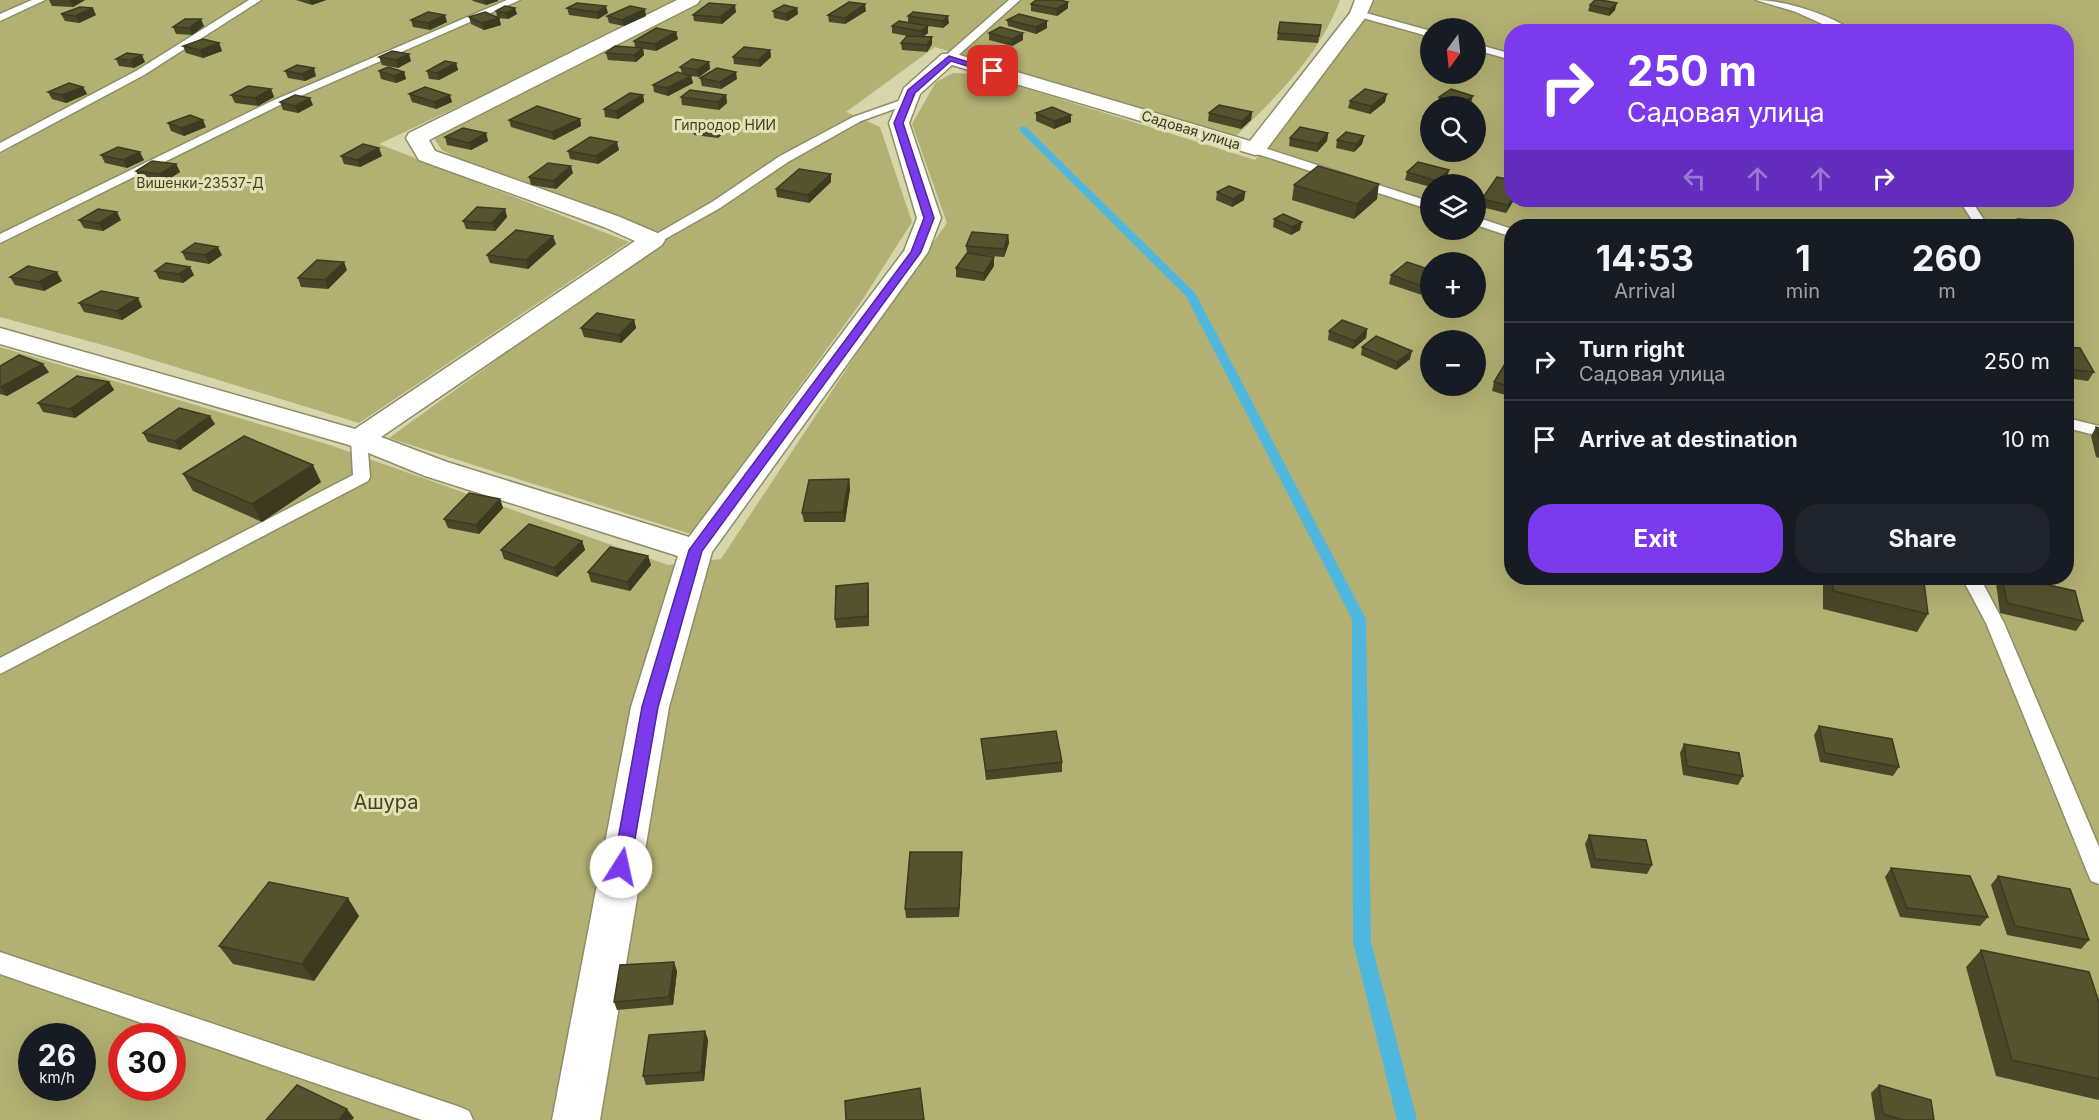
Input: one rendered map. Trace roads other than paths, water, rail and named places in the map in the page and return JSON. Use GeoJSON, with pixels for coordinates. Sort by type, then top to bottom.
{"type":"FeatureCollection","features":[{"type":"Feature","properties":{"kind":"street"},"geometry":{"type":"LineString","coordinates":[[653,240],[612,222],[427,154],[417,138],[691,0]]}},
{"type":"Feature","properties":{"kind":"street","name":"Садовая улица"},"geometry":{"type":"LineString","coordinates":[[949,58],[1255,149],[1361,7]]}},
{"type":"Feature","properties":{"kind":"street"},"geometry":{"type":"LineString","coordinates":[[576,1120],[650,707],[696,550],[916,252],[929,218],[899,123],[911,92],[949,58]]}},
{"type":"Feature","properties":{"kind":"street"},"geometry":{"type":"LineString","coordinates":[[358,439],[653,240]]}},
{"type":"Feature","properties":{"kind":"street"},"geometry":{"type":"LineString","coordinates":[[0,336],[358,439],[436,469],[696,550]]}},
{"type":"Feature","properties":{"kind":"lane"},"geometry":{"type":"LineString","coordinates":[[0,18],[40,0]]}},
{"type":"Feature","properties":{"kind":"lane"},"geometry":{"type":"LineString","coordinates":[[0,148],[140,73],[256,0]]}},
{"type":"Feature","properties":{"kind":"lane"},"geometry":{"type":"LineString","coordinates":[[0,239],[276,103],[515,0]]}},
{"type":"Feature","properties":{"kind":"lane"},"geometry":{"type":"LineString","coordinates":[[949,58],[1015,0]]}},
{"type":"Feature","properties":{"kind":"lane"},"geometry":{"type":"LineString","coordinates":[[1761,0],[1800,10],[1831,24]]}},
{"type":"Feature","properties":{"kind":"lane"},"geometry":{"type":"LineString","coordinates":[[1361,7],[1420,30]]}},
{"type":"Feature","properties":{"kind":"lane"},"geometry":{"type":"LineString","coordinates":[[1486,50],[1504,55]]}},
{"type":"Feature","properties":{"kind":"lane"},"geometry":{"type":"LineString","coordinates":[[653,240],[716,205],[784,159],[857,119],[907,101]]}},
{"type":"Feature","properties":{"kind":"lane"},"geometry":{"type":"LineString","coordinates":[[1255,149],[1420,202]]}},
{"type":"Feature","properties":{"kind":"lane"},"geometry":{"type":"LineString","coordinates":[[1486,224],[1504,230]]}},
{"type":"Feature","properties":{"kind":"lane"},"geometry":{"type":"LineString","coordinates":[[2074,425],[2099,432]]}},
{"type":"Feature","properties":{"kind":"lane"},"geometry":{"type":"LineString","coordinates":[[0,666],[362,477],[358,439]]}},
{"type":"Feature","properties":{"kind":"lane"},"geometry":{"type":"LineString","coordinates":[[1975,585],[1995,623],[2099,874]]}},
{"type":"Feature","properties":{"kind":"lane"},"geometry":{"type":"LineString","coordinates":[[0,963],[460,1120]]}},
{"type":"Feature","properties":{"kind":"waterway"},"geometry":{"type":"LineString","coordinates":[[1023,129],[1191,295],[1359,619],[1362,942],[1407,1120]]}},
{"type":"Feature","properties":{"kind":"park label","name":"Гипродор НИИ"},"geometry":{"type":"Point","coordinates":[725,125]}},
{"type":"Feature","properties":{"kind":"park label","name":"Вишенки-23537-Д"},"geometry":{"type":"Point","coordinates":[200,183]}},
{"type":"Feature","properties":{"kind":"park label","name":"Ашура"},"geometry":{"type":"Point","coordinates":[386,802]}}]}
